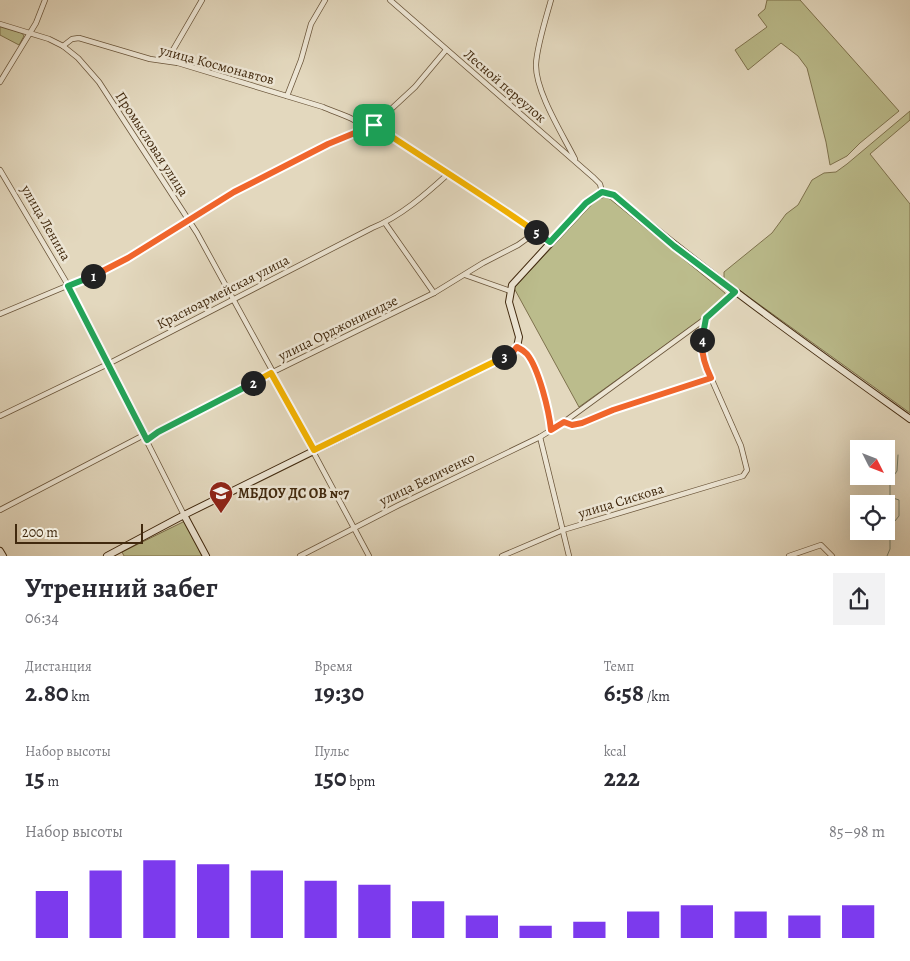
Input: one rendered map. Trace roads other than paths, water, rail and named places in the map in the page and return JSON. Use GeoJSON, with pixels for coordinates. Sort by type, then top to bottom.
{"type":"FeatureCollection","features":[{"type":"Feature","properties":{"kind":"street"},"geometry":{"type":"LineString","coordinates":[[0,82],[36,23],[44,0]]}},
{"type":"Feature","properties":{"kind":"street"},"geometry":{"type":"LineString","coordinates":[[162,60],[173,50],[202,0]]}},
{"type":"Feature","properties":{"kind":"street"},"geometry":{"type":"LineString","coordinates":[[287,96],[301,60],[311,24],[325,0]]}},
{"type":"Feature","properties":{"kind":"street","name":"Лесной переулок"},"geometry":{"type":"LineString","coordinates":[[390,0],[594,178],[600,184],[602,192]]}},
{"type":"Feature","properties":{"kind":"street"},"geometry":{"type":"LineString","coordinates":[[551,0],[536,64],[539,82],[547,103],[577,163]]}},
{"type":"Feature","properties":{"kind":"street","name":"Промысловая улица"},"geometry":{"type":"LineString","coordinates":[[0,24],[49,39],[63,46],[78,58],[99,82],[188,221],[198,233],[369,556]]}},
{"type":"Feature","properties":{"kind":"street","name":"улица Космонавтов"},"geometry":{"type":"LineString","coordinates":[[63,46],[72,39],[79,38],[178,63],[287,96],[345,117],[364,128]]}},
{"type":"Feature","properties":{"kind":"street"},"geometry":{"type":"LineString","coordinates":[[173,50],[178,63]]}},
{"type":"Feature","properties":{"kind":"street"},"geometry":{"type":"LineString","coordinates":[[0,314],[106,270],[234,192],[328,144],[374,125],[415,87],[446,50]]}},
{"type":"Feature","properties":{"kind":"street"},"geometry":{"type":"LineString","coordinates":[[374,125],[482,194],[550,242]]}},
{"type":"Feature","properties":{"kind":"street","name":"улица Ленина"},"geometry":{"type":"LineString","coordinates":[[0,170],[68,286],[206,556]]}},
{"type":"Feature","properties":{"kind":"street","name":"Красноармейская улица"},"geometry":{"type":"LineString","coordinates":[[0,416],[108,364],[233,298],[385,223],[429,191],[448,174]]}},
{"type":"Feature","properties":{"kind":"street"},"geometry":{"type":"LineString","coordinates":[[107,556],[184,515],[512,353],[517,347],[519,337],[510,302],[510,291],[516,279],[586,203],[602,192],[614,195],[674,246],[910,419]]}},
{"type":"Feature","properties":{"kind":"street"},"geometry":{"type":"LineString","coordinates":[[385,223],[434,293]]}},
{"type":"Feature","properties":{"kind":"street","name":"улица Орджоникидзе"},"geometry":{"type":"LineString","coordinates":[[147,440],[158,432],[272,373],[434,293],[483,263],[518,245],[536,232]]}},
{"type":"Feature","properties":{"kind":"street"},"geometry":{"type":"LineString","coordinates":[[465,275],[510,291]]}},
{"type":"Feature","properties":{"kind":"street","name":"улица Беличенко"},"geometry":{"type":"LineString","coordinates":[[300,556],[399,505],[540,437],[564,422],[706,318],[735,292]]}},
{"type":"Feature","properties":{"kind":"street"},"geometry":{"type":"LineString","coordinates":[[706,318],[702,332],[701,348],[704,362],[711,378]]}},
{"type":"Feature","properties":{"kind":"street"},"geometry":{"type":"LineString","coordinates":[[517,347],[524,351],[533,363],[547,405],[551,430]]}},
{"type":"Feature","properties":{"kind":"street","name":"улица Беличенко"},"geometry":{"type":"LineString","coordinates":[[564,422],[572,425],[582,423],[613,410],[711,378]]}},
{"type":"Feature","properties":{"kind":"street","name":"улица Сискова"},"geometry":{"type":"LineString","coordinates":[[502,556],[563,530],[743,476],[747,470],[741,446],[711,378]]}},
{"type":"Feature","properties":{"kind":"street"},"geometry":{"type":"LineString","coordinates":[[0,510],[144,435]]}},
{"type":"Feature","properties":{"kind":"street"},"geometry":{"type":"LineString","coordinates":[[540,437],[569,556]]}},
{"type":"Feature","properties":{"kind":"street"},"geometry":{"type":"LineString","coordinates":[[789,556],[821,545],[832,556]]}},
{"type":"Feature","properties":{"kind":"street"},"geometry":{"type":"LineString","coordinates":[[0,551],[3,556]]}},
{"type":"Feature","properties":{"kind":"waterway"},"geometry":{"type":"LineString","coordinates":[[887,556],[890,549],[890,527],[899,516],[899,500],[890,497],[890,481],[897,471],[898,455]]}},
{"type":"Feature","properties":{"kind":"place","name":"МБДОУ ДС ОВ №7"},"geometry":{"type":"Point","coordinates":[221,514]}}]}
